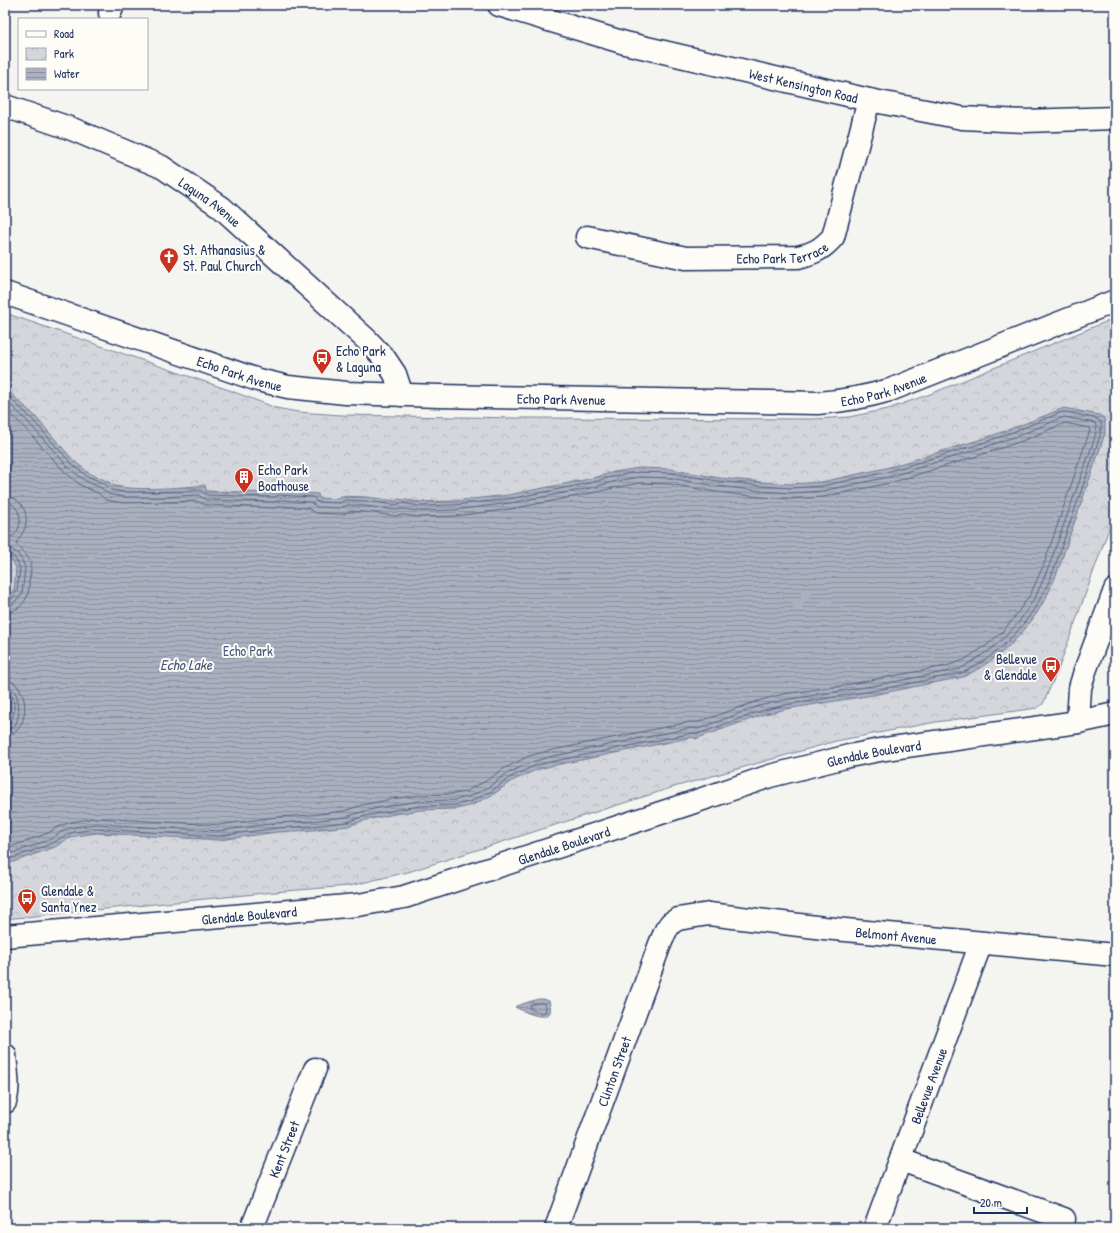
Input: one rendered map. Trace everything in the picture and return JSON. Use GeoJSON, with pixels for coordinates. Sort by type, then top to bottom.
{"type":"FeatureCollection","features":[{"type":"Feature","properties":{"kind":"street","name":"West Kensington Road"},"geometry":{"type":"LineString","coordinates":[[499,5],[625,44],[869,100],[962,118],[1025,121],[1115,118]]}},
{"type":"Feature","properties":{"kind":"street","name":"Echo Park Terrace"},"geometry":{"type":"LineString","coordinates":[[587,237],[686,258],[798,257],[810,255],[824,247],[833,237],[869,100]]}},
{"type":"Feature","properties":{"kind":"street","name":"Laguna Avenue"},"geometry":{"type":"LineString","coordinates":[[5,106],[72,129],[162,167],[221,207],[368,341],[395,374],[402,395]]}},
{"type":"Feature","properties":{"kind":"street","name":"Echo Park Avenue"},"geometry":{"type":"LineString","coordinates":[[5,293],[266,382],[315,391],[402,395],[810,402],[842,401],[890,390],[1115,301]]}},
{"type":"Feature","properties":{"kind":"street"},"geometry":{"type":"LineString","coordinates":[[1078,722],[1080,688],[1115,590]]}},
{"type":"Feature","properties":{"kind":"street","name":"Glendale Boulevard"},"geometry":{"type":"LineString","coordinates":[[5,936],[358,905],[404,897],[770,776],[849,756],[884,749],[1078,722],[1115,714]]}},
{"type":"Feature","properties":{"kind":"street","name":"Belmont Avenue"},"geometry":{"type":"LineString","coordinates":[[678,920],[709,914],[824,928],[1115,955]]}},
{"type":"Feature","properties":{"kind":"street","name":"Clinton Street"},"geometry":{"type":"LineString","coordinates":[[556,1228],[660,944],[671,923],[678,920]]}},
{"type":"Feature","properties":{"kind":"street","name":"Bellevue Avenue"},"geometry":{"type":"LineString","coordinates":[[875,1228],[981,943]]}},
{"type":"Feature","properties":{"kind":"street"},"geometry":{"type":"LineString","coordinates":[[5,1056],[7,1078],[5,1102]]}},
{"type":"Feature","properties":{"kind":"street","name":"Kent Street"},"geometry":{"type":"LineString","coordinates":[[252,1228],[314,1069]]}},
{"type":"Feature","properties":{"kind":"street"},"geometry":{"type":"LineString","coordinates":[[901,1160],[1064,1219]]}},
{"type":"Feature","properties":{"kind":"green space","name":"Echo Lake"},"geometry":{"type":"Polygon","coordinates":[[[5,313],[229,390],[276,408],[298,412],[341,415],[518,418],[813,419],[849,417],[888,409],[933,393],[1115,318],[1115,512],[1058,670],[1043,704],[1037,708],[936,722],[836,741],[674,787],[408,872],[349,886],[5,919],[5,313]]]}},
{"type":"Feature","properties":{"kind":"water","name":"Echo Lake"},"geometry":{"type":"Polygon","coordinates":[[[5,388],[34,415],[74,461],[89,473],[116,486],[140,489],[205,485],[206,491],[275,493],[275,491],[318,494],[319,498],[340,499],[340,496],[366,497],[396,501],[399,499],[420,502],[454,501],[508,495],[639,468],[671,469],[719,478],[762,482],[791,484],[821,482],[886,468],[982,439],[1064,408],[1099,415],[1104,418],[1105,433],[1059,567],[1044,601],[1029,625],[1010,645],[999,655],[963,677],[873,695],[786,709],[762,715],[695,739],[694,737],[551,766],[536,770],[510,782],[494,794],[470,806],[456,809],[421,810],[366,820],[348,826],[277,832],[220,840],[97,833],[76,836],[55,847],[5,865],[5,724],[10,708],[9,700],[5,694],[5,599],[14,590],[16,568],[11,559],[5,555],[5,532],[8,529],[11,520],[5,509],[5,388]]]}},
{"type":"Feature","properties":{"kind":"water"},"geometry":{"type":"Polygon","coordinates":[[[538,999],[549,1001],[551,1009],[549,1014],[545,1016],[533,1015],[515,1007],[516,1006],[538,999]]]}},
{"type":"Feature","properties":{"kind":"place","name":"St. Athanasius & St. Paul Church"},"geometry":{"type":"Point","coordinates":[169,274]}},
{"type":"Feature","properties":{"kind":"place","name":"Echo Park & Laguna"},"geometry":{"type":"Point","coordinates":[322,375]}},
{"type":"Feature","properties":{"kind":"place","name":"Echo Park Boathouse"},"geometry":{"type":"Point","coordinates":[244,494]}},
{"type":"Feature","properties":{"kind":"place","name":"Bellevue & Glendale"},"geometry":{"type":"Point","coordinates":[1051,683]}},
{"type":"Feature","properties":{"kind":"place","name":"Glendale & Santa Ynez"},"geometry":{"type":"Point","coordinates":[27,915]}},
{"type":"Feature","properties":{"kind":"park label","name":"Echo Park"},"geometry":{"type":"Point","coordinates":[248,650]}}]}
